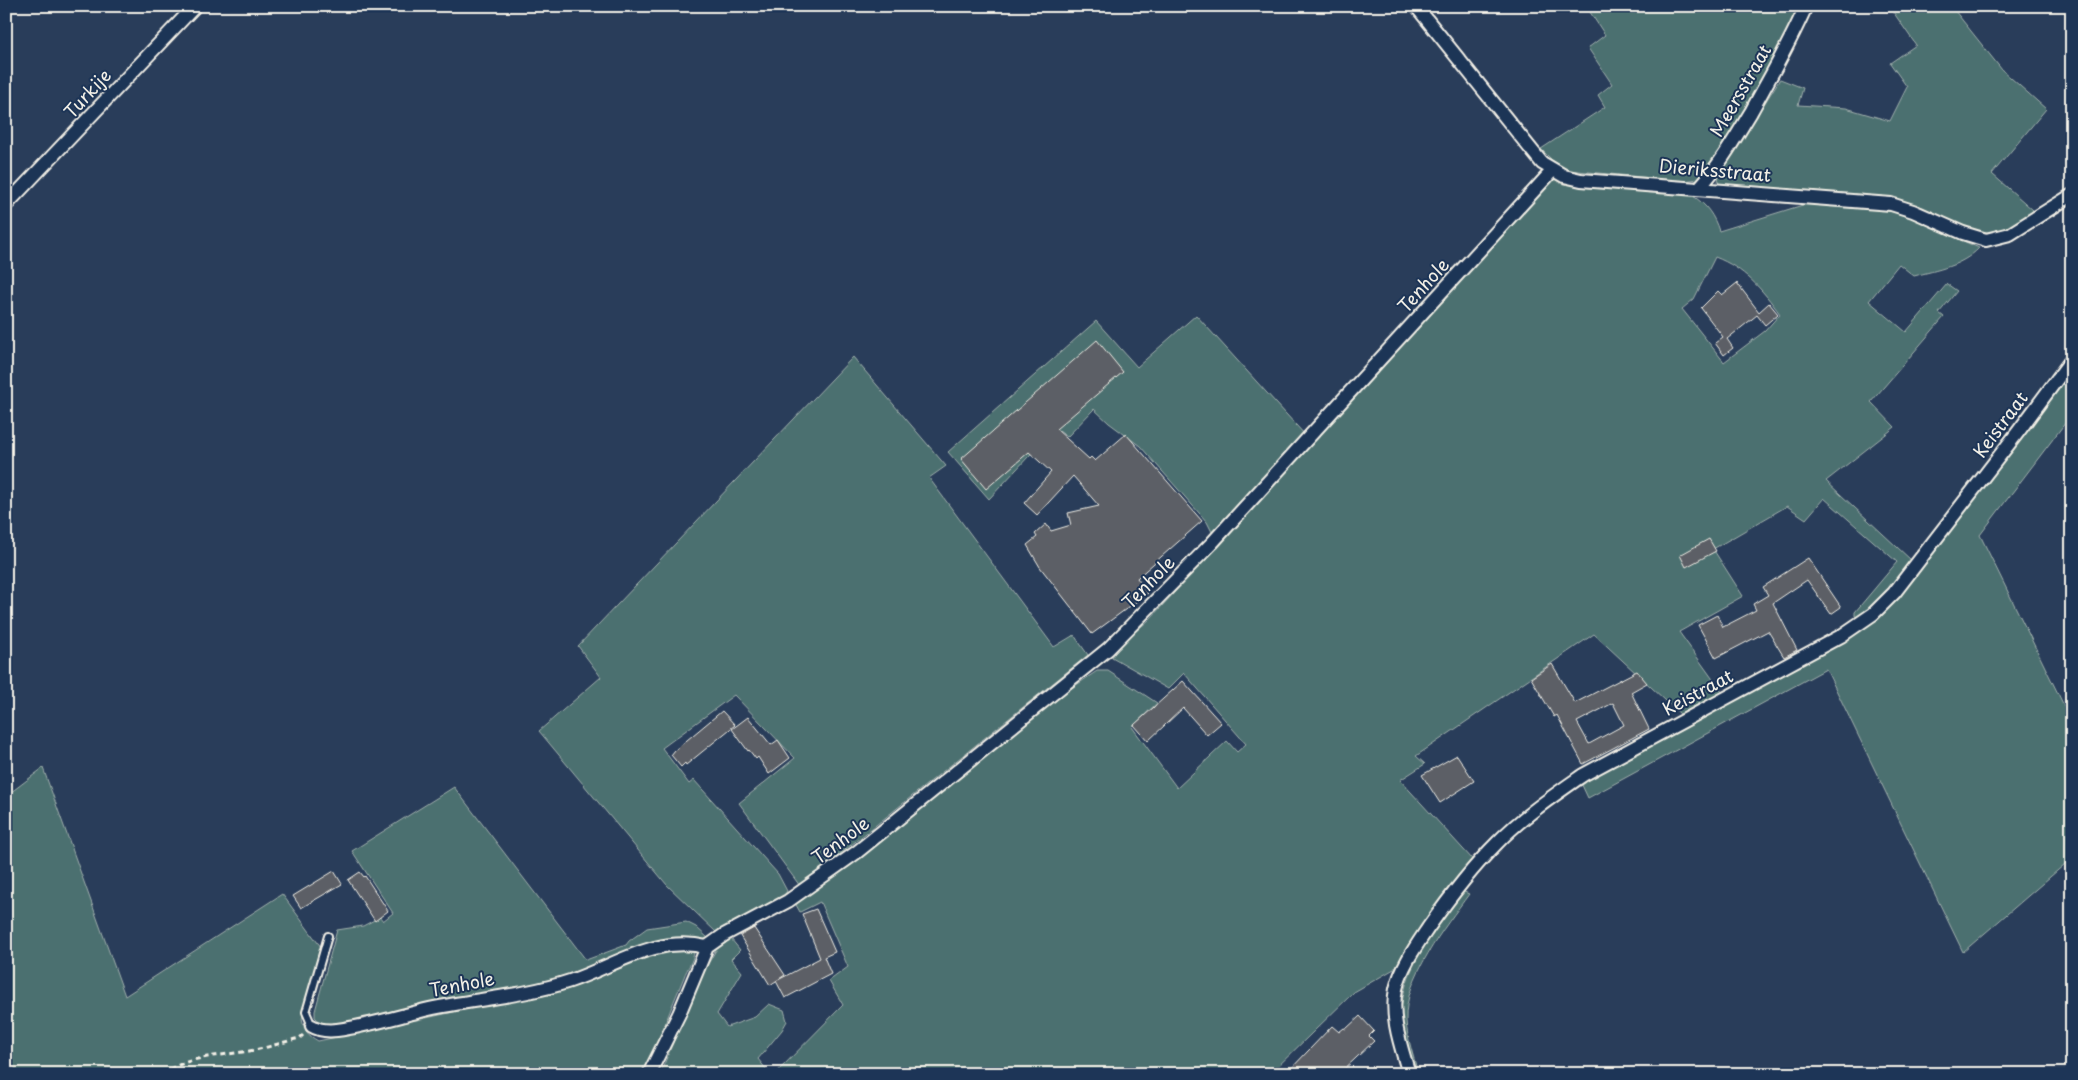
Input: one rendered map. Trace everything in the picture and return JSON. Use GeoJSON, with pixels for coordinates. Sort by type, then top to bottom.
{"type":"FeatureCollection","features":[{"type":"Feature","properties":{"kind":"street","name":"Turkije"},"geometry":{"type":"LineString","coordinates":[[6,205],[195,6]]}},
{"type":"Feature","properties":{"kind":"street","name":"Dieriksstraat"},"geometry":{"type":"LineString","coordinates":[[1416,6],[1495,102],[1527,146],[1542,163],[1564,176],[1581,180],[1891,204],[1913,210],[1963,233],[1986,240],[2010,234],[2072,196]]}},
{"type":"Feature","properties":{"kind":"street","name":"Meersstraat"},"geometry":{"type":"LineString","coordinates":[[1699,188],[1714,170],[1743,125],[1785,51],[1806,6]]}},
{"type":"Feature","properties":{"kind":"street","name":"Tenhole"},"geometry":{"type":"LineString","coordinates":[[312,1026],[317,1029],[339,1030],[429,1009],[541,989],[571,981],[629,956],[662,945],[681,943],[707,947],[724,935],[788,901],[844,861],[1108,649],[1212,543],[1552,170]]}},
{"type":"Feature","properties":{"kind":"street","name":"Keistraat"},"geometry":{"type":"LineString","coordinates":[[1409,1074],[1397,1033],[1394,1010],[1396,989],[1400,976],[1420,941],[1472,869],[1498,842],[1544,803],[1583,775],[1841,636],[1873,614],[1894,593],[2072,359]]}},
{"type":"Feature","properties":{"kind":"street"},"geometry":{"type":"LineString","coordinates":[[649,1074],[675,1022],[707,947]]}},
{"type":"Feature","properties":{"kind":"lane"},"geometry":{"type":"LineString","coordinates":[[312,1026],[306,1012],[328,936]]}},
{"type":"Feature","properties":{"kind":"path"},"geometry":{"type":"LineString","coordinates":[[162,1074],[177,1064],[220,1054],[258,1050],[300,1038],[312,1026]]}},
{"type":"Feature","properties":{"kind":"green space"},"geometry":{"type":"Polygon","coordinates":[[[1586,6],[1801,6],[1782,48],[1708,172],[1698,179],[1684,181],[1567,170],[1552,160],[1541,149],[1605,107],[1598,95],[1612,84],[1588,48],[1605,35],[1586,6]]]}},
{"type":"Feature","properties":{"kind":"green space"},"geometry":{"type":"Polygon","coordinates":[[[1889,6],[1951,6],[2002,70],[2046,109],[1992,174],[2033,210],[2023,221],[1998,231],[1988,232],[1973,230],[1923,207],[1888,197],[1722,186],[1718,182],[1719,175],[1780,79],[1803,88],[1798,105],[1846,108],[1890,121],[1907,87],[1890,63],[1916,45],[1889,6]]]}},
{"type":"Feature","properties":{"kind":"green space"},"geometry":{"type":"Polygon","coordinates":[[[1555,177],[1693,196],[1709,211],[1719,231],[1806,204],[1832,203],[1896,211],[1979,248],[1957,263],[1914,276],[1899,264],[1869,301],[1906,332],[1947,284],[1957,291],[1939,313],[1944,317],[1871,402],[1895,427],[1826,481],[1911,560],[1888,591],[1867,612],[1859,618],[1855,616],[1855,612],[1897,562],[1824,498],[1806,519],[1787,506],[1713,549],[1743,596],[1679,632],[1722,692],[1680,714],[1594,634],[1416,756],[1425,764],[1400,780],[1473,860],[1394,969],[1354,992],[1270,1074],[775,1074],[843,1005],[829,981],[848,967],[820,902],[800,912],[795,903],[1066,692],[1097,671],[1108,671],[1157,703],[1132,727],[1177,788],[1227,741],[1237,752],[1246,744],[1184,673],[1168,689],[1112,657],[1122,643],[1149,620],[1360,392],[1555,177]],[[1715,257],[1694,299],[1682,309],[1724,362],[1765,331],[1780,314],[1752,280],[1715,257]]]}},
{"type":"Feature","properties":{"kind":"green space"},"geometry":{"type":"Polygon","coordinates":[[[1196,315],[1306,436],[1213,534],[1207,522],[1140,446],[1109,423],[1094,409],[1067,437],[1055,428],[989,499],[948,452],[1096,321],[1137,367],[1196,315]]]}},
{"type":"Feature","properties":{"kind":"green space"},"geometry":{"type":"Polygon","coordinates":[[[853,357],[946,466],[929,478],[1054,647],[1074,635],[1088,655],[800,886],[739,803],[795,758],[734,695],[662,748],[689,784],[694,780],[778,874],[787,891],[783,897],[718,934],[667,885],[539,731],[601,677],[578,646],[853,357]]]}},
{"type":"Feature","properties":{"kind":"green space"},"geometry":{"type":"Polygon","coordinates":[[[2072,367],[2072,414],[1980,535],[2072,722],[2072,858],[1963,952],[1826,669],[1588,798],[1581,783],[1855,634],[1876,618],[1959,520],[2072,367]]]}},
{"type":"Feature","properties":{"kind":"green space"},"geometry":{"type":"Polygon","coordinates":[[[43,768],[125,996],[282,894],[321,947],[302,1019],[307,1032],[318,1041],[562,989],[661,949],[687,947],[694,952],[693,956],[644,1074],[6,1074],[6,796],[43,768]]]}},
{"type":"Feature","properties":{"kind":"green space"},"geometry":{"type":"Polygon","coordinates":[[[454,787],[586,960],[626,945],[647,928],[686,922],[696,927],[709,939],[661,942],[566,979],[336,1025],[320,1021],[315,1017],[315,1011],[337,930],[363,926],[380,917],[383,921],[393,913],[352,851],[454,787]]]}},
{"type":"Feature","properties":{"kind":"green space"},"geometry":{"type":"Polygon","coordinates":[[[1462,891],[1469,894],[1428,954],[1412,988],[1407,1005],[1406,1021],[1409,1041],[1418,1074],[1413,1074],[1401,1027],[1402,1003],[1406,985],[1421,952],[1462,891]]]}},
{"type":"Feature","properties":{"kind":"green space"},"geometry":{"type":"Polygon","coordinates":[[[731,939],[740,950],[731,959],[742,972],[717,1014],[727,1027],[755,1017],[769,1004],[784,1010],[787,1021],[758,1059],[770,1074],[660,1074],[700,978],[716,950],[731,939]]]}},
{"type":"Feature","properties":{"kind":"building"},"geometry":{"type":"Polygon","coordinates":[[[1737,283],[1759,312],[1769,303],[1778,314],[1765,325],[1757,315],[1727,339],[1733,348],[1724,355],[1715,343],[1723,337],[1701,308],[1718,291],[1722,295],[1737,283]]]}},
{"type":"Feature","properties":{"kind":"building"},"geometry":{"type":"Polygon","coordinates":[[[1097,340],[1123,372],[1056,429],[1089,459],[1091,457],[1095,461],[1126,434],[1202,521],[1137,578],[1148,593],[1092,634],[1040,567],[1027,545],[1037,537],[1035,534],[1046,524],[1051,531],[1071,525],[1068,513],[1099,506],[1073,476],[1037,515],[1024,503],[1051,472],[1029,452],[986,489],[961,459],[1097,340]]]}},
{"type":"Feature","properties":{"kind":"building"},"geometry":{"type":"Polygon","coordinates":[[[1709,539],[1716,551],[1686,567],[1680,555],[1709,539]]]}},
{"type":"Feature","properties":{"kind":"building"},"geometry":{"type":"Polygon","coordinates":[[[1808,558],[1841,607],[1831,614],[1807,580],[1773,603],[1797,650],[1784,657],[1768,631],[1716,658],[1698,625],[1717,615],[1723,627],[1756,610],[1753,604],[1768,595],[1763,587],[1808,558]]]}},
{"type":"Feature","properties":{"kind":"building"},"geometry":{"type":"Polygon","coordinates":[[[1552,664],[1575,703],[1637,671],[1647,683],[1631,692],[1649,729],[1583,764],[1557,715],[1554,717],[1531,678],[1552,664]],[[1613,703],[1577,722],[1589,744],[1624,725],[1613,703]]]}},
{"type":"Feature","properties":{"kind":"building"},"geometry":{"type":"Polygon","coordinates":[[[1183,681],[1221,723],[1207,735],[1183,708],[1148,741],[1134,725],[1183,681]]]}},
{"type":"Feature","properties":{"kind":"building"},"geometry":{"type":"Polygon","coordinates":[[[722,711],[735,725],[681,767],[671,755],[722,711]]]}},
{"type":"Feature","properties":{"kind":"building"},"geometry":{"type":"Polygon","coordinates":[[[748,717],[771,745],[778,740],[790,758],[769,774],[758,757],[756,759],[748,751],[732,729],[748,717]]]}},
{"type":"Feature","properties":{"kind":"building"},"geometry":{"type":"Polygon","coordinates":[[[1457,755],[1474,781],[1440,803],[1422,775],[1457,755]]]}},
{"type":"Feature","properties":{"kind":"building"},"geometry":{"type":"Polygon","coordinates":[[[334,871],[342,884],[301,908],[293,896],[334,871]]]}},
{"type":"Feature","properties":{"kind":"building"},"geometry":{"type":"Polygon","coordinates":[[[360,872],[365,876],[388,911],[375,921],[348,880],[360,872]]]}},
{"type":"Feature","properties":{"kind":"building"},"geometry":{"type":"Polygon","coordinates":[[[816,909],[835,952],[824,957],[831,974],[785,998],[776,981],[820,958],[802,914],[816,909]]]}},
{"type":"Feature","properties":{"kind":"building"},"geometry":{"type":"Polygon","coordinates":[[[754,928],[785,975],[770,985],[740,936],[754,928]]]}},
{"type":"Feature","properties":{"kind":"building"},"geometry":{"type":"Polygon","coordinates":[[[1360,1016],[1374,1031],[1369,1036],[1374,1041],[1339,1074],[1286,1074],[1332,1026],[1339,1032],[1344,1028],[1346,1029],[1360,1016]]]}}]}
